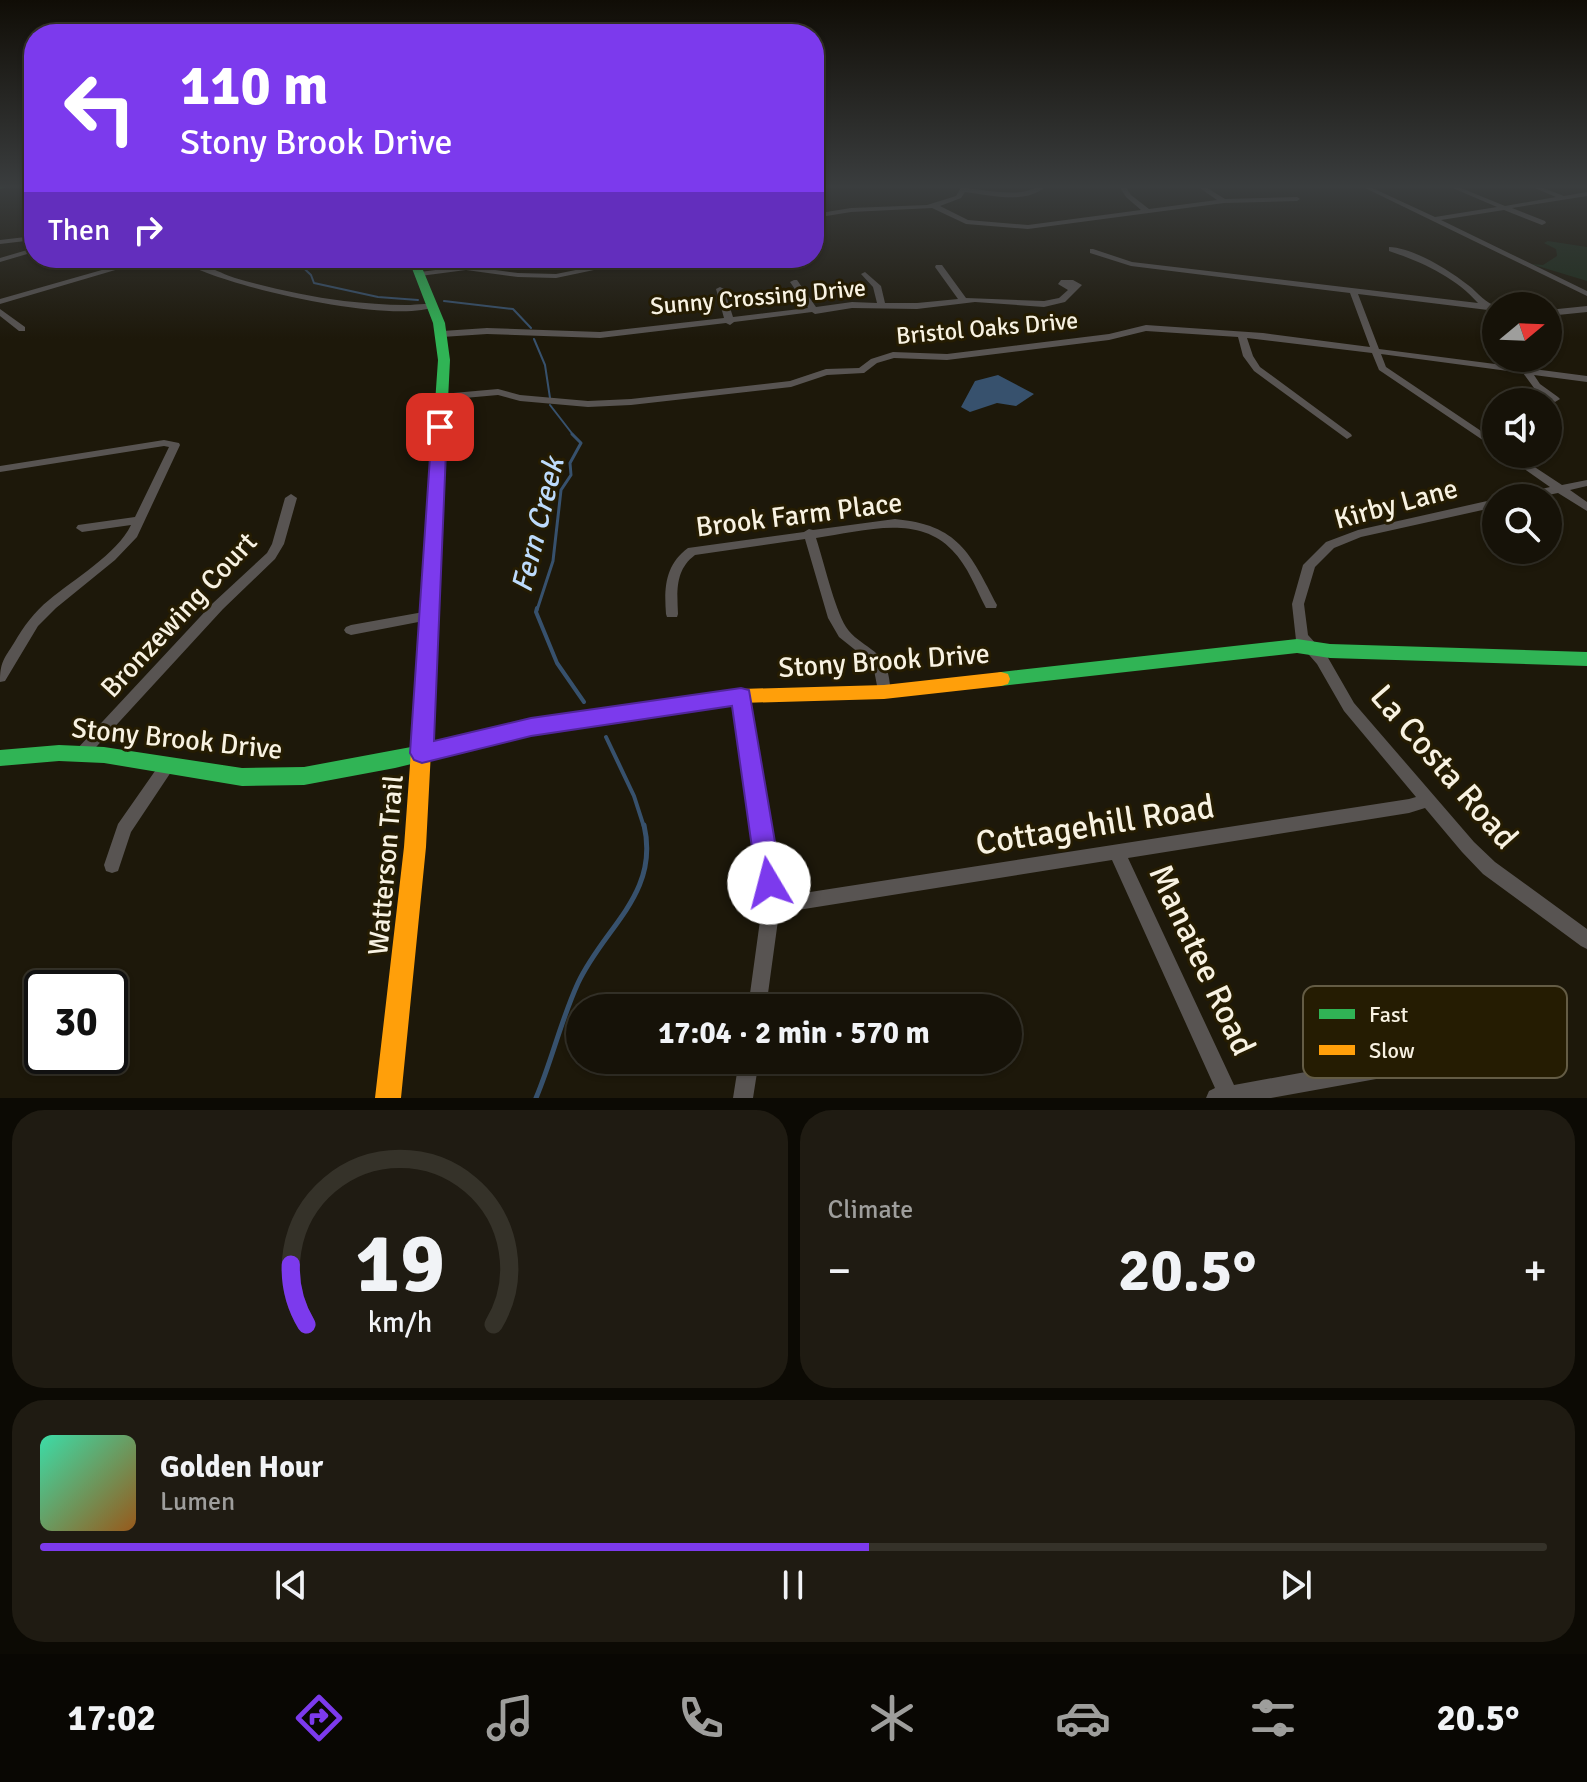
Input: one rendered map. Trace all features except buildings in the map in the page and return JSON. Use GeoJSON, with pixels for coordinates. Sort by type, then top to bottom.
{"type":"FeatureCollection","features":[{"type":"Feature","properties":{"kind":"street"},"geometry":{"type":"LineString","coordinates":[[1473,237],[1587,294]]}},
{"type":"Feature","properties":{"kind":"street"},"geometry":{"type":"LineString","coordinates":[[0,242],[24,239]]}},
{"type":"Feature","properties":{"kind":"street"},"geometry":{"type":"LineString","coordinates":[[1392,249],[1410,255],[1466,285],[1482,303]]}},
{"type":"Feature","properties":{"kind":"street"},"geometry":{"type":"LineString","coordinates":[[1093,251],[1131,264],[1482,307]]}},
{"type":"Feature","properties":{"kind":"street"},"geometry":{"type":"LineString","coordinates":[[0,260],[24,253]]}},
{"type":"Feature","properties":{"kind":"street"},"geometry":{"type":"LineString","coordinates":[[939,267],[963,300]]}},
{"type":"Feature","properties":{"kind":"street"},"geometry":{"type":"LineString","coordinates":[[0,302],[117,268]]}},
{"type":"Feature","properties":{"kind":"street"},"geometry":{"type":"LineString","coordinates":[[199,268],[236,280],[354,305],[384,309],[432,306]]}},
{"type":"Feature","properties":{"kind":"street","name":"Watterson Trail"},"geometry":{"type":"LineString","coordinates":[[388,1098],[422,753],[442,397],[442,334],[418,268]]}},
{"type":"Feature","properties":{"kind":"street"},"geometry":{"type":"LineString","coordinates":[[466,268],[547,277],[603,268]]}},
{"type":"Feature","properties":{"kind":"street"},"geometry":{"type":"LineString","coordinates":[[865,274],[877,286],[882,306]]}},
{"type":"Feature","properties":{"kind":"street"},"geometry":{"type":"LineString","coordinates":[[794,282],[815,311]]}},
{"type":"Feature","properties":{"kind":"street"},"geometry":{"type":"LineString","coordinates":[[720,289],[730,322]]}},
{"type":"Feature","properties":{"kind":"street","name":"Sunny Crossing Drive"},"geometry":{"type":"LineString","coordinates":[[442,334],[487,331],[600,335],[679,324],[730,322],[852,305],[931,305],[963,300],[1044,304],[1062,300],[1071,289]]}},
{"type":"Feature","properties":{"kind":"street"},"geometry":{"type":"LineString","coordinates":[[1353,291],[1379,365],[1482,437]]}},
{"type":"Feature","properties":{"kind":"street"},"geometry":{"type":"LineString","coordinates":[[1562,312],[1587,309]]}},
{"type":"Feature","properties":{"kind":"street"},"geometry":{"type":"LineString","coordinates":[[0,312],[22,329]]}},
{"type":"Feature","properties":{"kind":"street","name":"Bristol Oaks Drive"},"geometry":{"type":"LineString","coordinates":[[442,397],[498,392],[534,400],[612,403],[791,384],[826,372],[861,371],[874,361],[893,355],[961,355],[1109,337],[1146,328],[1242,334],[1482,365]]}},
{"type":"Feature","properties":{"kind":"street"},"geometry":{"type":"LineString","coordinates":[[1242,334],[1248,356],[1257,369],[1347,436]]}},
{"type":"Feature","properties":{"kind":"street"},"geometry":{"type":"LineString","coordinates":[[1527,372],[1540,388]]}},
{"type":"Feature","properties":{"kind":"street","name":"Bristol Oaks Drive"},"geometry":{"type":"LineString","coordinates":[[1534,372],[1587,379]]}},
{"type":"Feature","properties":{"kind":"street"},"geometry":{"type":"LineString","coordinates":[[0,469],[174,443],[128,540],[33,623],[0,677]]}},
{"type":"Feature","properties":{"kind":"street"},"geometry":{"type":"LineString","coordinates":[[1529,468],[1553,484]]}},
{"type":"Feature","properties":{"kind":"street"},"geometry":{"type":"LineString","coordinates":[[1562,487],[1587,483]]}},
{"type":"Feature","properties":{"kind":"street"},"geometry":{"type":"LineString","coordinates":[[1562,490],[1587,507]]}},
{"type":"Feature","properties":{"kind":"street","name":"Bronzewing Court"},"geometry":{"type":"LineString","coordinates":[[81,754],[218,606],[271,556],[278,544],[291,498]]}},
{"type":"Feature","properties":{"kind":"street","name":"Kirby Lane"},"geometry":{"type":"LineString","coordinates":[[1311,648],[1301,637],[1298,604],[1309,565],[1321,551],[1358,534],[1482,506]]}},
{"type":"Feature","properties":{"kind":"street"},"geometry":{"type":"LineString","coordinates":[[82,528],[140,520]]}},
{"type":"Feature","properties":{"kind":"street","name":"Brook Farm Place"},"geometry":{"type":"LineString","coordinates":[[672,614],[671,581],[683,555],[711,546],[895,523],[922,525],[939,531],[967,557],[991,605]]}},
{"type":"Feature","properties":{"kind":"street"},"geometry":{"type":"LineString","coordinates":[[809,533],[835,618],[844,634],[874,657],[881,670],[884,692]]}},
{"type":"Feature","properties":{"kind":"street"},"geometry":{"type":"LineString","coordinates":[[351,630],[429,616]]}},
{"type":"Feature","properties":{"kind":"street","name":"Stony Brook Drive"},"geometry":{"type":"LineString","coordinates":[[0,758],[81,754],[267,778],[304,776],[422,753],[531,727],[741,696],[884,692],[1287,647],[1587,659]]}},
{"type":"Feature","properties":{"kind":"street","name":"La Costa Road"},"geometry":{"type":"LineString","coordinates":[[1311,648],[1322,660],[1349,707],[1489,868],[1587,940]]}},
{"type":"Feature","properties":{"kind":"street"},"geometry":{"type":"LineString","coordinates":[[741,696],[771,906],[759,994]]}},
{"type":"Feature","properties":{"kind":"street"},"geometry":{"type":"LineString","coordinates":[[112,865],[124,829],[167,766]]}},
{"type":"Feature","properties":{"kind":"street","name":"Cottagehill Road"},"geometry":{"type":"LineString","coordinates":[[771,906],[1409,806],[1427,800]]}},
{"type":"Feature","properties":{"kind":"street","name":"Manatee Road"},"geometry":{"type":"LineString","coordinates":[[1117,852],[1222,1096]]}},
{"type":"Feature","properties":{"kind":"street"},"geometry":{"type":"LineString","coordinates":[[743,1098],[747,1074]]}},
{"type":"Feature","properties":{"kind":"street"},"geometry":{"type":"LineString","coordinates":[[1222,1096],[1324,1078]]}},
{"type":"Feature","properties":{"kind":"green space"},"geometry":{"type":"Polygon","coordinates":[[[1544,243],[1587,247],[1587,281],[1531,264],[1543,265],[1557,256],[1556,249],[1544,243]]]}},
{"type":"Feature","properties":{"kind":"water"},"geometry":{"type":"Polygon","coordinates":[[[998,375],[1034,394],[1016,406],[997,403],[970,412],[961,407],[975,381],[998,375]]]}},
{"type":"Feature","properties":{"kind":"waterway","name":"Fern Creek"},"geometry":{"type":"LineString","coordinates":[[304,268],[314,283],[378,297],[418,300]]}},
{"type":"Feature","properties":{"kind":"waterway","name":"Fern Creek"},"geometry":{"type":"LineString","coordinates":[[444,301],[513,309],[531,328]]}},
{"type":"Feature","properties":{"kind":"waterway","name":"Fern Creek"},"geometry":{"type":"LineString","coordinates":[[534,339],[545,365],[550,398]]}},
{"type":"Feature","properties":{"kind":"waterway","name":"Fern Creek"},"geometry":{"type":"LineString","coordinates":[[550,405],[574,436]]}},
{"type":"Feature","properties":{"kind":"waterway","name":"Fern Creek"},"geometry":{"type":"LineString","coordinates":[[537,610],[553,561],[561,490],[571,475],[570,463],[581,443],[574,436]]}},
{"type":"Feature","properties":{"kind":"waterway","name":"Fern Creek"},"geometry":{"type":"LineString","coordinates":[[537,608],[557,663],[584,702]]}},
{"type":"Feature","properties":{"kind":"waterway","name":"Fern Creek"},"geometry":{"type":"LineString","coordinates":[[606,737],[634,796],[644,827]]}},
{"type":"Feature","properties":{"kind":"waterway","name":"Fern Creek"},"geometry":{"type":"LineString","coordinates":[[536,1098],[578,983],[637,891],[647,849],[644,825]]}},
{"type":"Feature","properties":{"kind":"traffic: fast"},"geometry":{"type":"LineString","coordinates":[[417,268],[439,323],[444,360],[421,751]]}},
{"type":"Feature","properties":{"kind":"traffic: fast"},"geometry":{"type":"LineString","coordinates":[[1001,679],[1297,646],[1330,651],[1587,659]]}},
{"type":"Feature","properties":{"kind":"traffic: fast"},"geometry":{"type":"LineString","coordinates":[[0,758],[59,753],[104,755],[242,777],[304,776],[395,759],[531,727],[641,711]]}},
{"type":"Feature","properties":{"kind":"traffic: slow"},"geometry":{"type":"LineString","coordinates":[[641,711],[741,696],[884,692],[1001,679]]}},
{"type":"Feature","properties":{"kind":"traffic: slow"},"geometry":{"type":"LineString","coordinates":[[388,1098],[415,847],[421,751]]}},
{"type":"Feature","properties":{"kind":"route"},"geometry":{"type":"LineString","coordinates":[[440,427],[422,753],[531,727],[741,696],[769,883]]}}]}
